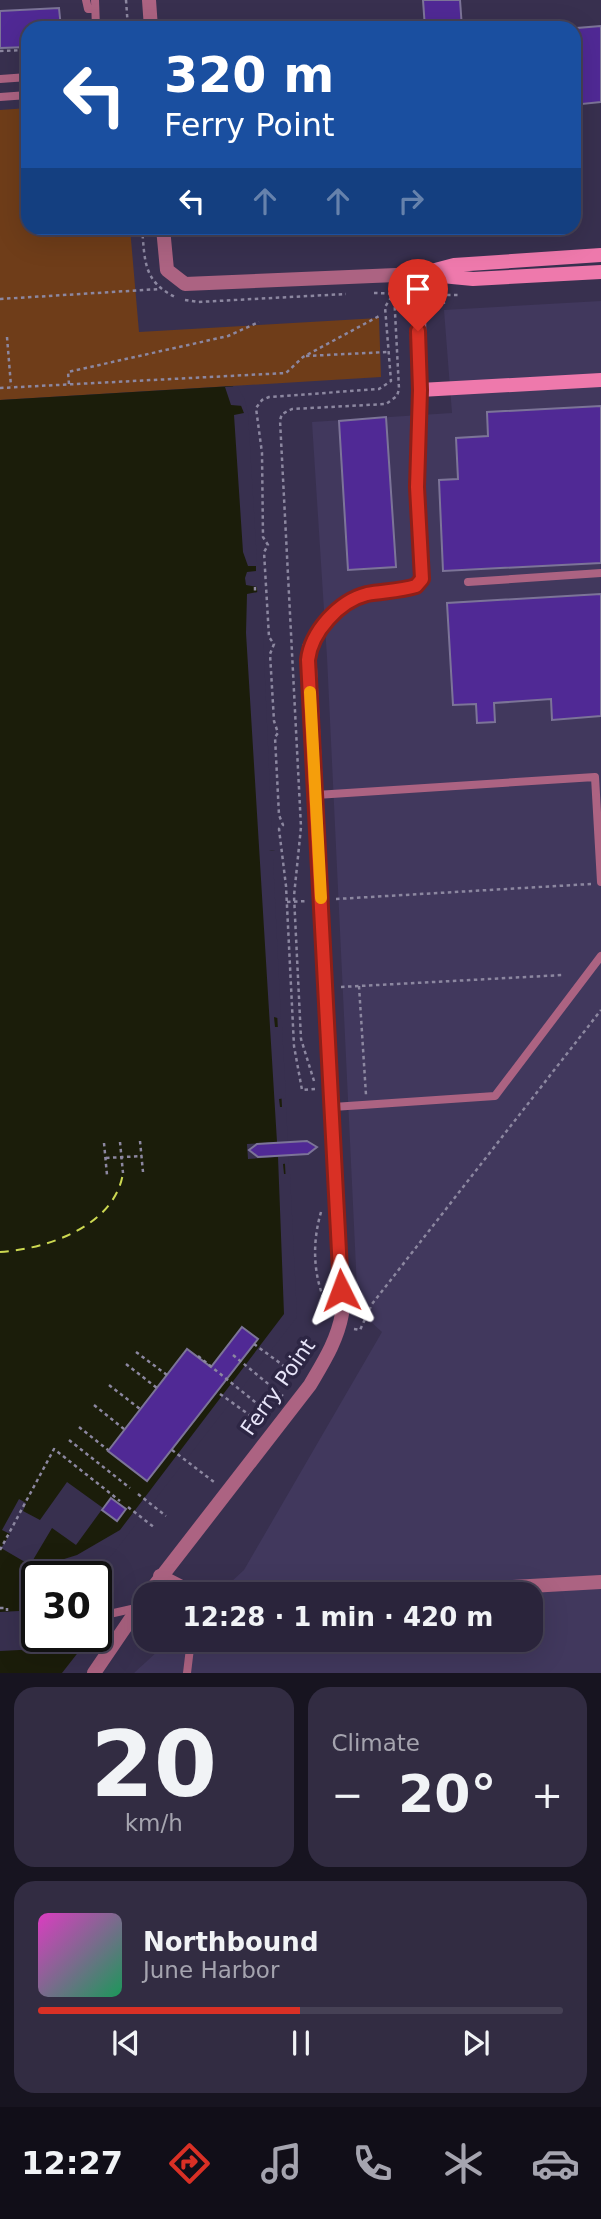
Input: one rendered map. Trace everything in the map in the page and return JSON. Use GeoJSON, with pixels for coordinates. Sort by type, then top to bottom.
{"type":"FeatureCollection","features":[{"type":"Feature","properties":{"kind":"street"},"geometry":{"type":"LineString","coordinates":[[149,0],[150,21]]}},
{"type":"Feature","properties":{"kind":"street"},"geometry":{"type":"LineString","coordinates":[[163,235],[167,270],[185,284],[420,274],[473,279],[601,272]]}},
{"type":"Feature","properties":{"kind":"street"},"geometry":{"type":"LineString","coordinates":[[420,274],[454,265],[601,254]]}},
{"type":"Feature","properties":{"kind":"street","name":"Ferry Point"},"geometry":{"type":"LineString","coordinates":[[156,1582],[310,1385],[331,1351],[342,1314],[309,647],[332,616],[348,603],[365,595],[416,586],[422,579],[417,487],[420,390],[417,308],[420,274]]}},
{"type":"Feature","properties":{"kind":"street"},"geometry":{"type":"LineString","coordinates":[[420,390],[601,380]]}},
{"type":"Feature","properties":{"kind":"street"},"geometry":{"type":"LineString","coordinates":[[160,1576],[172,1582]]}},
{"type":"Feature","properties":{"kind":"street"},"geometry":{"type":"LineString","coordinates":[[543,1585],[601,1582]]}},
{"type":"Feature","properties":{"kind":"street","name":"Ferry Point"},"geometry":{"type":"LineString","coordinates":[[94,1673],[133,1616]]}},
{"type":"Feature","properties":{"kind":"lane"},"geometry":{"type":"LineString","coordinates":[[86,0],[88,9],[95,4]]}},
{"type":"Feature","properties":{"kind":"lane"},"geometry":{"type":"LineString","coordinates":[[0,79],[21,78]]}},
{"type":"Feature","properties":{"kind":"lane"},"geometry":{"type":"LineString","coordinates":[[0,97],[21,96]]}},
{"type":"Feature","properties":{"kind":"lane"},"geometry":{"type":"LineString","coordinates":[[468,582],[601,573]]}},
{"type":"Feature","properties":{"kind":"lane"},"geometry":{"type":"LineString","coordinates":[[316,795],[595,777],[601,883]]}},
{"type":"Feature","properties":{"kind":"lane"},"geometry":{"type":"LineString","coordinates":[[333,1107],[495,1096],[601,956]]}},
{"type":"Feature","properties":{"kind":"lane"},"geometry":{"type":"LineString","coordinates":[[112,1611],[133,1604]]}},
{"type":"Feature","properties":{"kind":"lane"},"geometry":{"type":"LineString","coordinates":[[187,1673],[190,1652]]}},
{"type":"Feature","properties":{"kind":"path"},"geometry":{"type":"LineString","coordinates":[[127,0],[128,21]]}},
{"type":"Feature","properties":{"kind":"path"},"geometry":{"type":"LineString","coordinates":[[0,51],[21,50]]}},
{"type":"Feature","properties":{"kind":"path"},"geometry":{"type":"LineString","coordinates":[[143,235],[144,250]]}},
{"type":"Feature","properties":{"kind":"path"},"geometry":{"type":"LineString","coordinates":[[0,299],[160,289]]}},
{"type":"Feature","properties":{"kind":"path"},"geometry":{"type":"LineString","coordinates":[[443,295],[444,304]]}},
{"type":"Feature","properties":{"kind":"path"},"geometry":{"type":"LineString","coordinates":[[0,388],[286,373],[303,357],[380,315]]}},
{"type":"Feature","properties":{"kind":"path"},"geometry":{"type":"LineString","coordinates":[[69,384],[68,372],[228,336],[259,322]]}},
{"type":"Feature","properties":{"kind":"path"},"geometry":{"type":"LineString","coordinates":[[7,337],[11,387]]}},
{"type":"Feature","properties":{"kind":"path"},"geometry":{"type":"LineString","coordinates":[[303,357],[388,352]]}},
{"type":"Feature","properties":{"kind":"path"},"geometry":{"type":"LineString","coordinates":[[255,587],[256,593]]}},
{"type":"Feature","properties":{"kind":"path"},"geometry":{"type":"LineString","coordinates":[[336,900],[601,883]]}},
{"type":"Feature","properties":{"kind":"path"},"geometry":{"type":"LineString","coordinates":[[287,902],[312,901]]}},
{"type":"Feature","properties":{"kind":"path"},"geometry":{"type":"LineString","coordinates":[[341,987],[563,975]]}},
{"type":"Feature","properties":{"kind":"path"},"geometry":{"type":"LineString","coordinates":[[359,986],[366,1104]]}},
{"type":"Feature","properties":{"kind":"path"},"geometry":{"type":"LineString","coordinates":[[360,1330],[372,1304],[601,1010]]}},
{"type":"Feature","properties":{"kind":"path"},"geometry":{"type":"LineString","coordinates":[[140,1141],[143,1172]]}},
{"type":"Feature","properties":{"kind":"path"},"geometry":{"type":"LineString","coordinates":[[120,1142],[123,1173]]}},
{"type":"Feature","properties":{"kind":"path"},"geometry":{"type":"LineString","coordinates":[[104,1143],[107,1175]]}},
{"type":"Feature","properties":{"kind":"path"},"geometry":{"type":"LineString","coordinates":[[106,1158],[142,1156]]}},
{"type":"Feature","properties":{"kind":"path"},"geometry":{"type":"LineString","coordinates":[[254,1343],[310,1385]]}},
{"type":"Feature","properties":{"kind":"path"},"geometry":{"type":"LineString","coordinates":[[136,1352],[167,1375]]}},
{"type":"Feature","properties":{"kind":"path"},"geometry":{"type":"LineString","coordinates":[[233,1355],[294,1406]]}},
{"type":"Feature","properties":{"kind":"path"},"geometry":{"type":"LineString","coordinates":[[198,1356],[244,1394],[278,1428]]}},
{"type":"Feature","properties":{"kind":"path"},"geometry":{"type":"LineString","coordinates":[[126,1364],[157,1388]]}},
{"type":"Feature","properties":{"kind":"path"},"geometry":{"type":"LineString","coordinates":[[109,1385],[140,1409]]}},
{"type":"Feature","properties":{"kind":"path"},"geometry":{"type":"LineString","coordinates":[[220,1394],[234,1405],[278,1428]]}},
{"type":"Feature","properties":{"kind":"path"},"geometry":{"type":"LineString","coordinates":[[94,1405],[124,1429]]}},
{"type":"Feature","properties":{"kind":"path"},"geometry":{"type":"LineString","coordinates":[[79,1427],[108,1450]]}},
{"type":"Feature","properties":{"kind":"path"},"geometry":{"type":"LineString","coordinates":[[69,1440],[130,1488]]}},
{"type":"Feature","properties":{"kind":"path"},"geometry":{"type":"LineString","coordinates":[[0,1550],[54,1449],[120,1501]]}},
{"type":"Feature","properties":{"kind":"path"},"geometry":{"type":"LineString","coordinates":[[172,1450],[225,1491]]}},
{"type":"Feature","properties":{"kind":"path"},"geometry":{"type":"LineString","coordinates":[[138,1494],[166,1516]]}},
{"type":"Feature","properties":{"kind":"path"},"geometry":{"type":"LineString","coordinates":[[128,1507],[155,1528]]}},
{"type":"Feature","properties":{"kind":"path"},"geometry":{"type":"LineString","coordinates":[[0,1608],[7,1608],[7,1611]]}},
{"type":"Feature","properties":{"kind":"shaded area"},"geometry":{"type":"Polygon","coordinates":[[[21,108],[21,235],[131,235],[139,332],[379,318],[381,377],[0,400],[0,110],[21,108]]]}},
{"type":"Feature","properties":{"kind":"shaded area"},"geometry":{"type":"Polygon","coordinates":[[[601,301],[601,1673],[134,1673],[157,1652],[543,1652],[543,1582],[231,1582],[244,1570],[382,1332],[358,1310],[327,657],[312,422],[452,413],[444,310],[601,301]]]}},
{"type":"Feature","properties":{"kind":"shaded area"},"geometry":{"type":"Polygon","coordinates":[[[233,386],[244,413],[256,566],[269,846],[275,846],[275,850],[269,851],[269,859],[293,1317],[109,1553],[85,1561],[21,1561],[21,1652],[78,1652],[62,1673],[0,1673],[0,400],[233,386]]]}},
{"type":"Feature","properties":{"kind":"pier"},"geometry":{"type":"Polygon","coordinates":[[[237,386],[248,413],[257,562],[260,566],[272,836],[269,836],[269,846],[275,846],[275,850],[269,851],[269,858],[273,859],[281,1019],[274,1017],[275,1027],[282,1027],[286,1098],[279,1099],[280,1107],[286,1107],[289,1163],[283,1164],[284,1174],[290,1174],[297,1317],[112,1555],[104,1561],[58,1561],[77,1555],[120,1530],[284,1314],[278,1157],[248,1159],[247,1144],[277,1142],[246,633],[247,594],[258,592],[257,587],[246,585],[245,578],[247,572],[256,571],[256,566],[248,566],[243,552],[234,415],[244,413],[243,406],[231,405],[225,387],[237,386]]]}},
{"type":"Feature","properties":{"kind":"pier"},"geometry":{"type":"Polygon","coordinates":[[[67,1482],[103,1508],[76,1545],[52,1528],[32,1561],[23,1561],[1,1548],[10,1534],[2,1530],[19,1499],[26,1503],[23,1511],[40,1520],[67,1482]]]}},
{"type":"Feature","properties":{"kind":"pier"},"geometry":{"type":"Polygon","coordinates":[[[21,1611],[21,1650],[0,1651],[0,1612],[21,1611]]]}},
{"type":"Feature","properties":{"kind":"building"},"geometry":{"type":"Polygon","coordinates":[[[423,0],[460,0],[462,21],[424,21],[423,0]]]}},
{"type":"Feature","properties":{"kind":"building"},"geometry":{"type":"Polygon","coordinates":[[[59,8],[60,21],[21,21],[21,47],[0,48],[0,11],[59,8]]]}},
{"type":"Feature","properties":{"kind":"building"},"geometry":{"type":"Polygon","coordinates":[[[601,26],[601,102],[582,104],[581,28],[601,26]]]}},
{"type":"Feature","properties":{"kind":"building"},"geometry":{"type":"Polygon","coordinates":[[[601,406],[601,563],[443,571],[439,480],[458,479],[456,438],[488,436],[487,412],[601,406]]]}},
{"type":"Feature","properties":{"kind":"building"},"geometry":{"type":"Polygon","coordinates":[[[386,417],[396,567],[348,570],[339,421],[386,417]]]}},
{"type":"Feature","properties":{"kind":"building"},"geometry":{"type":"Polygon","coordinates":[[[601,594],[601,716],[552,720],[551,699],[494,703],[495,722],[477,723],[476,704],[453,705],[447,603],[601,594]]]}},
{"type":"Feature","properties":{"kind":"building"},"geometry":{"type":"Polygon","coordinates":[[[307,1141],[317,1147],[308,1154],[258,1157],[249,1150],[257,1144],[307,1141]]]}},
{"type":"Feature","properties":{"kind":"building"},"geometry":{"type":"Polygon","coordinates":[[[242,1327],[258,1339],[147,1481],[108,1451],[187,1349],[211,1367],[242,1327]]]}},
{"type":"Feature","properties":{"kind":"building"},"geometry":{"type":"Polygon","coordinates":[[[111,1498],[126,1509],[117,1521],[102,1510],[111,1498]]]}},
{"type":"Feature","properties":{"kind":"ferry route"},"geometry":{"type":"LineString","coordinates":[[0,1252],[38,1246],[76,1231],[107,1207],[117,1191],[123,1173]]}},
{"type":"Feature","properties":{"kind":"slow traffic"},"geometry":{"type":"LineString","coordinates":[[310,692],[321,898]]}},
{"type":"Feature","properties":{"kind":"route"},"geometry":{"type":"LineString","coordinates":[[341,1290],[309,647],[332,616],[348,603],[365,595],[404,590],[416,586],[422,579],[417,487],[420,390],[418,331]]}}]}
